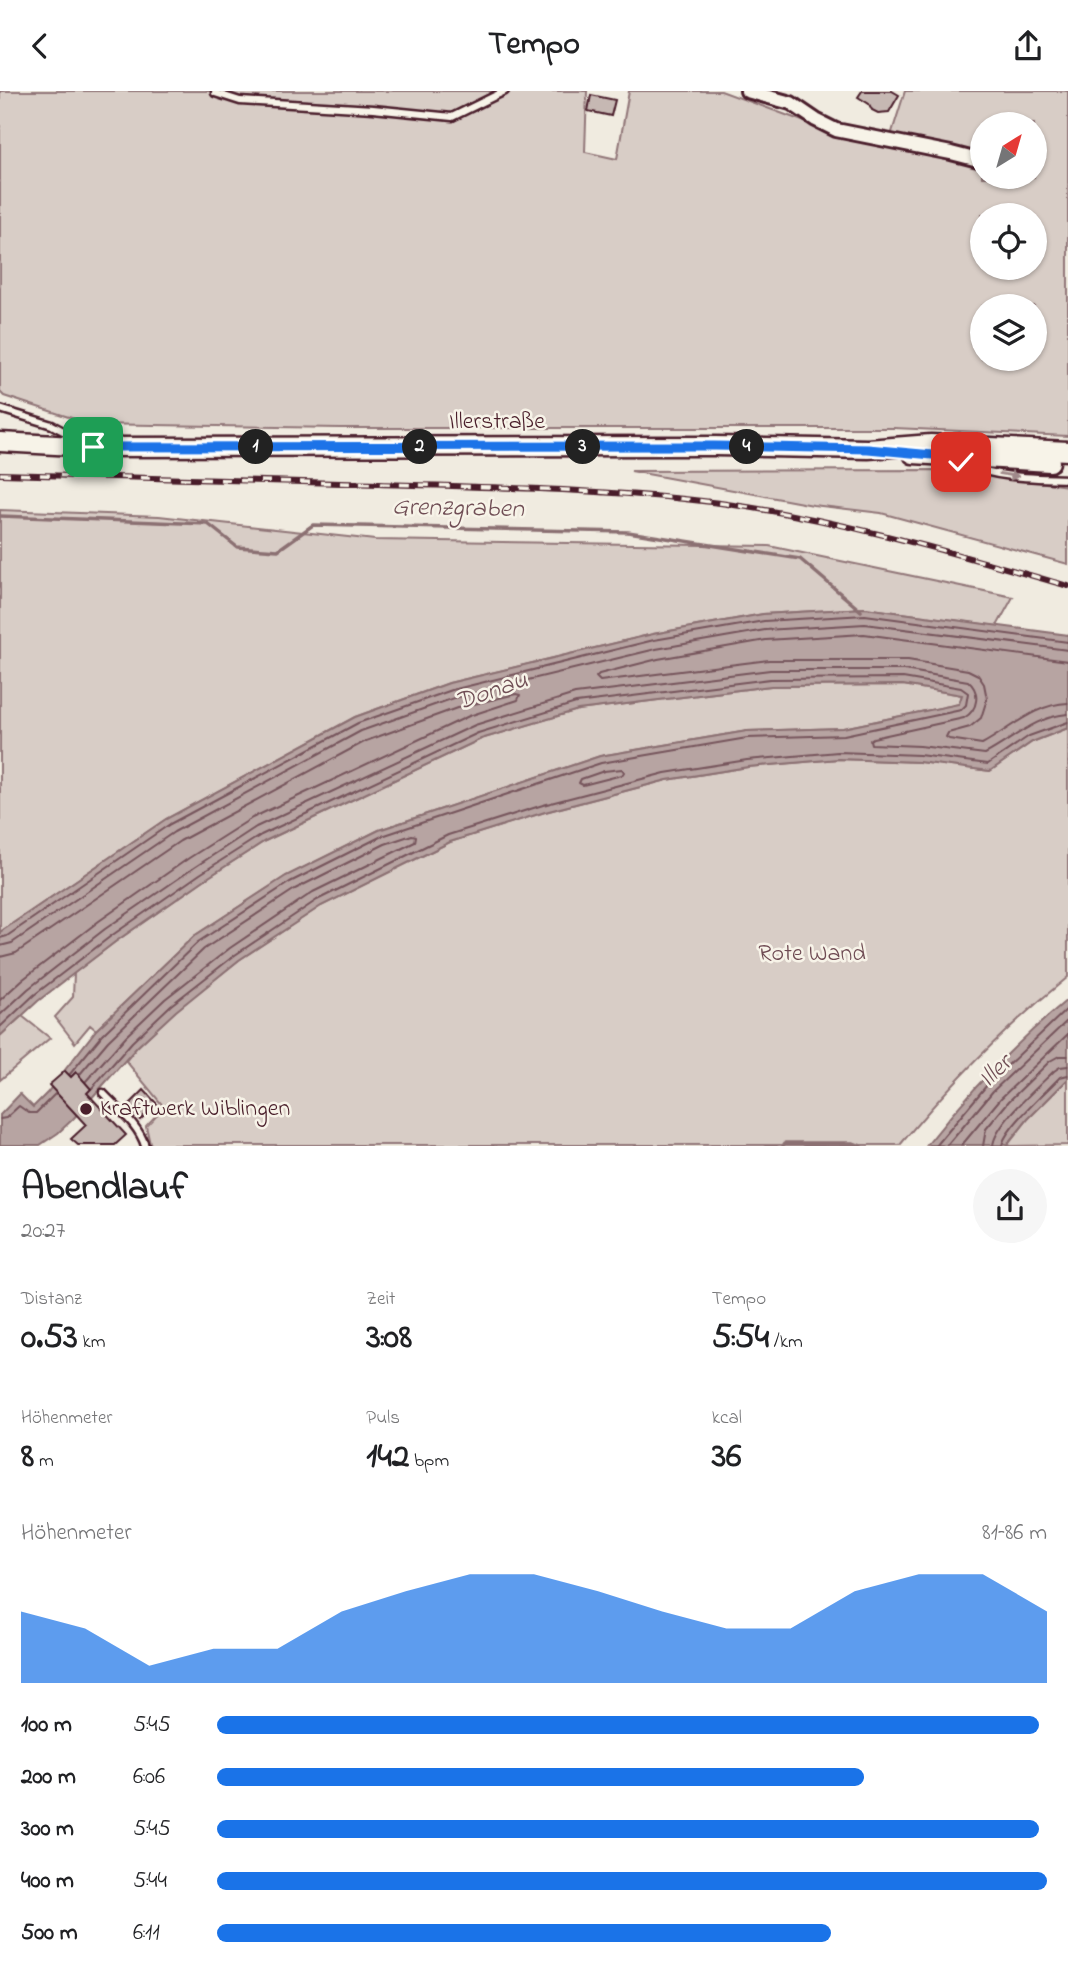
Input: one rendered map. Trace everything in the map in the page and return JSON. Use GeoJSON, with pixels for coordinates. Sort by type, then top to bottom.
{"type":"FeatureCollection","features":[{"type":"Feature","properties":{"kind":"main road","name":"Illerstraße"},"geometry":{"type":"LineString","coordinates":[[0,442],[93,447],[715,446],[868,449],[1068,463]]}},
{"type":"Feature","properties":{"kind":"main road","name":"Illerstraße"},"geometry":{"type":"LineString","coordinates":[[868,449],[931,444],[1068,451]]}},
{"type":"Feature","properties":{"kind":"street"},"geometry":{"type":"LineString","coordinates":[[747,91],[792,103],[836,130],[970,158]]}},
{"type":"Feature","properties":{"kind":"lane"},"geometry":{"type":"LineString","coordinates":[[215,93],[240,101],[452,117],[505,91]]}},
{"type":"Feature","properties":{"kind":"lane"},"geometry":{"type":"LineString","coordinates":[[0,409],[52,425],[93,447]]}},
{"type":"Feature","properties":{"kind":"lane"},"geometry":{"type":"LineString","coordinates":[[954,457],[977,470],[1023,478],[1068,479]]}},
{"type":"Feature","properties":{"kind":"lane"},"geometry":{"type":"LineString","coordinates":[[103,1093],[133,1125],[145,1146]]}},
{"type":"Feature","properties":{"kind":"green space"},"geometry":{"type":"Polygon","coordinates":[[[0,91],[587,91],[585,152],[617,159],[629,91],[721,91],[835,133],[888,145],[905,91],[1068,91],[1068,436],[894,428],[339,428],[90,424],[4,396],[0,392],[0,91]]]}},
{"type":"Feature","properties":{"kind":"green space"},"geometry":{"type":"Polygon","coordinates":[[[949,470],[1068,486],[1068,564],[881,513],[813,505],[631,471],[949,470]]]}},
{"type":"Feature","properties":{"kind":"green space"},"geometry":{"type":"Polygon","coordinates":[[[0,510],[159,516],[375,540],[769,546],[1013,597],[997,626],[865,608],[763,614],[653,634],[449,683],[355,717],[166,819],[0,932],[0,510]]]}},
{"type":"Feature","properties":{"kind":"green space"},"geometry":{"type":"Polygon","coordinates":[[[903,685],[962,695],[959,704],[843,728],[747,731],[600,756],[379,830],[286,876],[194,936],[96,1030],[90,1025],[75,1043],[55,1017],[73,997],[74,973],[204,880],[265,841],[481,739],[578,710],[771,686],[903,685]]]}},
{"type":"Feature","properties":{"kind":"green space","name":"Rote Wand"},"geometry":{"type":"Polygon","coordinates":[[[1068,728],[1068,977],[1023,1015],[980,1057],[900,1145],[150,1144],[146,1126],[164,1107],[126,1061],[137,1047],[176,1010],[239,960],[321,906],[450,842],[545,812],[667,780],[748,767],[838,759],[919,762],[990,771],[1032,742],[1068,728]]]}},
{"type":"Feature","properties":{"kind":"green space"},"geometry":{"type":"Polygon","coordinates":[[[22,1016],[50,1038],[0,1080],[0,1036],[22,1016]]]}},
{"type":"Feature","properties":{"kind":"green space"},"geometry":{"type":"Polygon","coordinates":[[[1068,1079],[1068,1145],[1007,1146],[1028,1119],[1068,1079]]]}},
{"type":"Feature","properties":{"kind":"water","name":"Donau"},"geometry":{"type":"Polygon","coordinates":[[[865,608],[1068,635],[1068,728],[1032,742],[990,771],[919,762],[838,759],[748,767],[667,780],[545,812],[450,842],[321,906],[239,960],[137,1047],[58,1133],[40,1145],[0,1145],[0,1115],[20,1094],[33,1107],[96,1030],[194,936],[286,876],[379,830],[600,756],[747,731],[843,728],[959,704],[962,695],[903,685],[771,686],[578,710],[481,739],[265,841],[115,942],[38,1001],[0,1036],[0,932],[166,819],[355,717],[449,683],[653,634],[763,614],[865,608]]]}},
{"type":"Feature","properties":{"kind":"water","name":"Iller"},"geometry":{"type":"Polygon","coordinates":[[[1068,999],[1068,1079],[1028,1119],[1007,1145],[927,1145],[994,1068],[1068,999]]]}},
{"type":"Feature","properties":{"kind":"building"},"geometry":{"type":"Polygon","coordinates":[[[862,91],[892,91],[899,95],[889,112],[878,113],[858,97],[862,91]]]}},
{"type":"Feature","properties":{"kind":"building"},"geometry":{"type":"Polygon","coordinates":[[[591,95],[615,100],[611,116],[588,111],[591,95]]]}},
{"type":"Feature","properties":{"kind":"building","name":"Kraftwerk Wiblingen"},"geometry":{"type":"Polygon","coordinates":[[[65,1071],[71,1077],[76,1072],[91,1089],[87,1093],[126,1135],[115,1145],[78,1145],[71,1139],[86,1125],[49,1085],[65,1071]]]}},
{"type":"Feature","properties":{"kind":"building"},"geometry":{"type":"Polygon","coordinates":[[[144,1090],[157,1104],[140,1120],[127,1107],[144,1090]]]}},
{"type":"Feature","properties":{"kind":"waterway","name":"Grenzgraben"},"geometry":{"type":"LineString","coordinates":[[0,516],[208,524],[237,547],[278,550],[313,525],[628,532],[800,559],[861,611]]}},
{"type":"Feature","properties":{"kind":"waterway"},"geometry":{"type":"LineString","coordinates":[[783,1146],[785,1143],[853,1143],[861,1146]]}},
{"type":"Feature","properties":{"kind":"railway"},"geometry":{"type":"LineString","coordinates":[[0,474],[507,488],[678,498],[808,518],[939,549],[1068,586]]}},
{"type":"Feature","properties":{"kind":"place","name":"Kraftwerk Wiblingen"},"geometry":{"type":"Point","coordinates":[86,1109]}},
{"type":"Feature","properties":{"kind":"route"},"geometry":{"type":"LineString","coordinates":[[93,447],[715,446],[868,449],[954,457],[961,462]]}}]}
